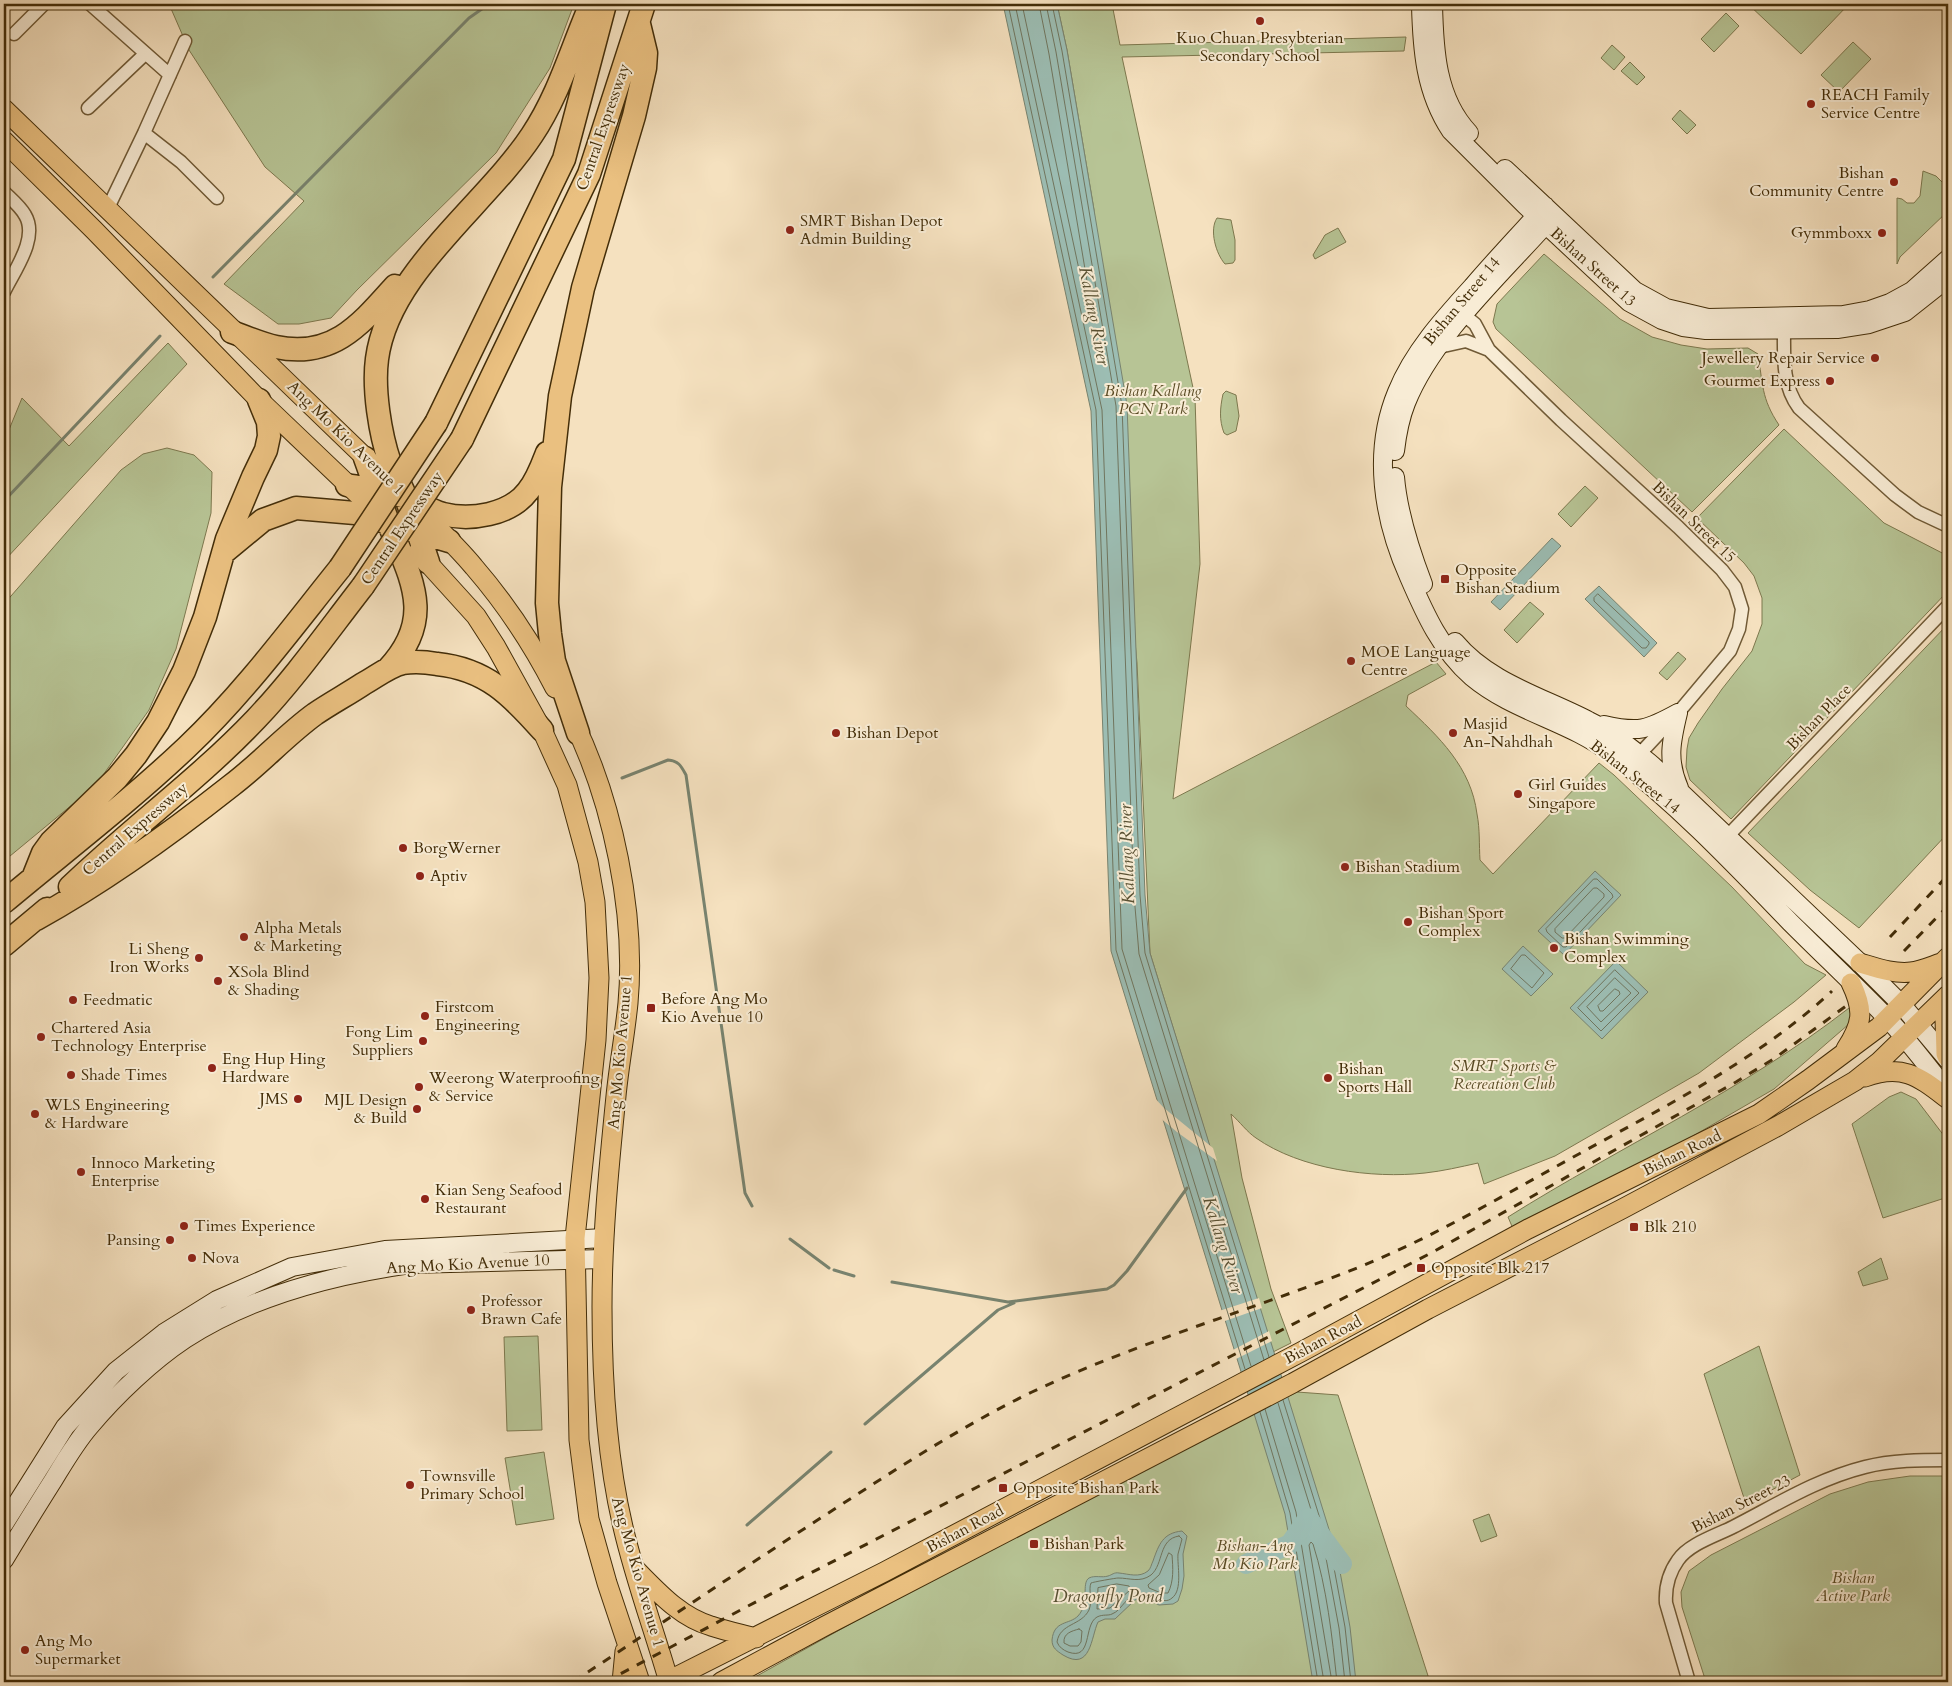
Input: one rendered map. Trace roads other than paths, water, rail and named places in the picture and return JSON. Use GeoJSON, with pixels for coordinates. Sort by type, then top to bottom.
{"type":"FeatureCollection","features":[{"type":"Feature","properties":{"kind":"highway"},"geometry":{"type":"LineString","coordinates":[[428,562],[406,497],[390,463],[383,434],[378,400],[377,359],[384,332],[394,305],[412,278],[439,244],[500,177],[533,134],[559,83],[591,4]]}},
{"type":"Feature","properties":{"kind":"highway","name":"Central Expressway"},"geometry":{"type":"LineString","coordinates":[[4,902],[187,747],[226,708],[340,568],[436,423],[564,159],[605,4]]}},
{"type":"Feature","properties":{"kind":"highway"},"geometry":{"type":"LineString","coordinates":[[578,733],[554,661],[547,603],[550,487],[560,396],[583,288],[634,116],[644,74],[646,53],[641,14]]}},
{"type":"Feature","properties":{"kind":"highway","name":"Central Expressway"},"geometry":{"type":"LineString","coordinates":[[4,945],[36,919],[84,873],[216,759],[256,719],[296,673],[363,586],[462,439],[589,174],[641,14]]}},
{"type":"Feature","properties":{"kind":"highway"},"geometry":{"type":"LineString","coordinates":[[232,332],[273,347],[294,350],[322,346],[343,337],[365,321],[407,273],[439,244]]}},
{"type":"Feature","properties":{"kind":"highway"},"geometry":{"type":"LineString","coordinates":[[32,878],[43,853],[52,842],[117,778],[136,756],[158,722],[184,671],[206,617],[223,553],[252,477],[266,450],[269,436],[268,422],[259,400]]}},
{"type":"Feature","properties":{"kind":"highway"},"geometry":{"type":"LineString","coordinates":[[347,485],[406,497],[441,514],[456,517],[494,513],[513,504],[527,493],[535,481],[555,436]]}},
{"type":"Feature","properties":{"kind":"highway"},"geometry":{"type":"LineString","coordinates":[[365,458],[388,524],[413,585],[416,605],[409,642],[388,669]]}},
{"type":"Feature","properties":{"kind":"highway"},"geometry":{"type":"LineString","coordinates":[[223,553],[263,520],[296,508],[355,513],[449,541]]}},
{"type":"Feature","properties":{"kind":"highway"},"geometry":{"type":"LineString","coordinates":[[36,919],[72,899],[168,834],[233,785],[315,715],[388,669],[402,664],[422,662],[465,668],[487,678],[507,694],[542,730]]}},
{"type":"Feature","properties":{"kind":"main road","name":"Ang Mo Kio Avenue 1"},"geometry":{"type":"LineString","coordinates":[[4,110],[232,332],[286,380],[449,541],[489,585],[524,634],[539,658],[578,733],[600,792],[617,852],[628,940],[628,1002],[616,1097],[603,1259],[603,1337],[607,1428],[623,1527],[668,1682]]}},
{"type":"Feature","properties":{"kind":"main road","name":"Ang Mo Kio Avenue 1"},"geometry":{"type":"LineString","coordinates":[[4,141],[94,230],[259,400],[428,562],[476,616],[496,647],[542,730],[567,784],[588,862],[596,902],[599,978],[596,1040],[575,1238],[579,1440],[588,1509],[607,1583],[640,1682]]}},
{"type":"Feature","properties":{"kind":"main road"},"geometry":{"type":"LineString","coordinates":[[1860,963],[1882,970],[1913,972],[1945,960]]}},
{"type":"Feature","properties":{"kind":"main road","name":"Bishan Road"},"geometry":{"type":"LineString","coordinates":[[668,1682],[756,1638],[1280,1363],[1528,1229],[1759,1114],[1841,1056],[1888,1019],[1945,960]]}},
{"type":"Feature","properties":{"kind":"main road"},"geometry":{"type":"LineString","coordinates":[[1841,1056],[1858,1028],[1860,1004],[1851,982]]}},
{"type":"Feature","properties":{"kind":"main road","name":"Bishan Road"},"geometry":{"type":"LineString","coordinates":[[721,1682],[1293,1383],[1428,1309],[1742,1146],[1855,1081],[1879,1062],[1948,995]]}},
{"type":"Feature","properties":{"kind":"main road"},"geometry":{"type":"LineString","coordinates":[[1948,1011],[1945,1019],[1946,1054],[1948,1059]]}},
{"type":"Feature","properties":{"kind":"main road"},"geometry":{"type":"LineString","coordinates":[[1855,1081],[1881,1071],[1902,1071],[1924,1081],[1948,1099]]}},
{"type":"Feature","properties":{"kind":"main road"},"geometry":{"type":"LineString","coordinates":[[634,1567],[669,1603],[698,1621],[709,1626],[756,1638]]}},
{"type":"Feature","properties":{"kind":"main road"},"geometry":{"type":"LineString","coordinates":[[622,1682],[626,1644]]}},
{"type":"Feature","properties":{"kind":"street"},"geometry":{"type":"LineString","coordinates":[[14,34],[44,4]]}},
{"type":"Feature","properties":{"kind":"street"},"geometry":{"type":"LineString","coordinates":[[90,4],[170,75]]}},
{"type":"Feature","properties":{"kind":"street","name":"Bishan Street 13"},"geometry":{"type":"LineString","coordinates":[[1421,4],[1422,42],[1426,74],[1443,119],[1462,143],[1636,291],[1666,308],[1708,318],[1844,315],[1870,310],[1890,303],[1912,291],[1948,259]]}},
{"type":"Feature","properties":{"kind":"street","name":"Bishan Street 13"},"geometry":{"type":"LineString","coordinates":[[1433,4],[1434,42],[1438,72],[1442,87],[1457,118],[1545,215],[1629,302],[1662,320],[1683,327],[1706,330],[1837,329],[1869,324],[1905,312],[1948,278]]}},
{"type":"Feature","properties":{"kind":"street"},"geometry":{"type":"LineString","coordinates":[[107,210],[144,134],[185,41]]}},
{"type":"Feature","properties":{"kind":"street"},"geometry":{"type":"LineString","coordinates":[[88,108],[145,54]]}},
{"type":"Feature","properties":{"kind":"street"},"geometry":{"type":"LineString","coordinates":[[144,134],[181,162],[217,198]]}},
{"type":"Feature","properties":{"kind":"street"},"geometry":{"type":"LineString","coordinates":[[4,192],[25,214],[30,232],[25,248],[4,292]]}},
{"type":"Feature","properties":{"kind":"street","name":"Bishan Street 14"},"geometry":{"type":"LineString","coordinates":[[1545,215],[1439,346],[1423,370],[1406,402],[1398,430],[1394,457],[1398,502],[1407,536],[1430,600],[1444,627],[1456,643],[1480,666],[1514,686],[1589,721],[1611,734],[1677,809],[1888,1019],[1948,1092]]}},
{"type":"Feature","properties":{"kind":"street","name":"Bishan Street 14"},"geometry":{"type":"LineString","coordinates":[[1545,215],[1446,315],[1417,355],[1397,391],[1387,424],[1383,455],[1384,492],[1388,518],[1402,561],[1438,639],[1471,676],[1495,694],[1633,761],[1681,793],[1860,963],[1902,1005],[1948,1059]]}},
{"type":"Feature","properties":{"kind":"street"},"geometry":{"type":"LineString","coordinates":[[1446,315],[1464,314]]}},
{"type":"Feature","properties":{"kind":"street","name":"Bishan Street 15"},"geometry":{"type":"LineString","coordinates":[[1464,314],[1474,324],[1489,350],[1561,420],[1678,527],[1722,570],[1735,587],[1742,609],[1739,629],[1730,650],[1678,713],[1633,761]]}},
{"type":"Feature","properties":{"kind":"street"},"geometry":{"type":"LineString","coordinates":[[1784,329],[1787,384],[1791,396],[1799,408],[1895,495],[1918,512],[1948,526]]}},
{"type":"Feature","properties":{"kind":"street","name":"Bishan Street 15"},"geometry":{"type":"LineString","coordinates":[[1439,346],[1466,341],[1489,350]]}},
{"type":"Feature","properties":{"kind":"street","name":"Bishan Place"},"geometry":{"type":"LineString","coordinates":[[1726,836],[1737,827],[1948,606]]}},
{"type":"Feature","properties":{"kind":"street"},"geometry":{"type":"LineString","coordinates":[[1589,721],[1635,730],[1653,726],[1678,713]]}},
{"type":"Feature","properties":{"kind":"street"},"geometry":{"type":"LineString","coordinates":[[1678,713],[1671,754],[1672,773],[1681,793]]}},
{"type":"Feature","properties":{"kind":"street"},"geometry":{"type":"LineString","coordinates":[[1724,854],[1721,843],[1726,836]]}},
{"type":"Feature","properties":{"kind":"street","name":"Ang Mo Kio Avenue 10"},"geometry":{"type":"LineString","coordinates":[[4,1524],[65,1427],[116,1371],[164,1333],[217,1300],[292,1267],[385,1250],[575,1238],[604,1238]]}},
{"type":"Feature","properties":{"kind":"street","name":"Ang Mo Kio Avenue 10"},"geometry":{"type":"LineString","coordinates":[[4,1560],[71,1451],[90,1426],[131,1383],[172,1348],[218,1321],[244,1308],[313,1284],[384,1268],[410,1264],[575,1258],[603,1259]]}},
{"type":"Feature","properties":{"kind":"street","name":"Bishan Street 23"},"geometry":{"type":"LineString","coordinates":[[1690,1682],[1666,1603],[1665,1590],[1668,1577],[1678,1559],[1696,1545],[1838,1474],[1867,1466],[1917,1460],[1948,1460]]}},
{"type":"Feature","properties":{"kind":"water","name":"Kallang River"},"geometry":{"type":"Polygon","coordinates":[[[1003,4],[1057,4],[1067,50],[1127,405],[1145,895],[1150,953],[1337,1555],[1350,1627],[1356,1682],[1313,1682],[1285,1514],[1111,951],[1091,411],[1003,4]]]}},
{"type":"Feature","properties":{"kind":"water"},"geometry":{"type":"Polygon","coordinates":[[[1552,538],[1561,546],[1500,610],[1491,602],[1552,538]]]}},
{"type":"Feature","properties":{"kind":"water"},"geometry":{"type":"Polygon","coordinates":[[[1599,586],[1657,643],[1644,657],[1585,599],[1599,586]]]}},
{"type":"Feature","properties":{"kind":"water"},"geometry":{"type":"Polygon","coordinates":[[[1595,871],[1621,895],[1564,955],[1538,931],[1595,871]]]}},
{"type":"Feature","properties":{"kind":"water"},"geometry":{"type":"Polygon","coordinates":[[[1523,946],[1553,974],[1531,996],[1502,969],[1523,946]]]}},
{"type":"Feature","properties":{"kind":"water"},"geometry":{"type":"Polygon","coordinates":[[[1616,961],[1648,992],[1602,1039],[1570,1008],[1616,961]]]}},
{"type":"Feature","properties":{"kind":"water","name":"Dragonfly Pond"},"geometry":{"type":"Polygon","coordinates":[[[1182,1531],[1187,1536],[1183,1554],[1184,1576],[1178,1601],[1173,1604],[1159,1605],[1145,1598],[1135,1600],[1115,1619],[1105,1619],[1098,1622],[1085,1656],[1079,1659],[1072,1659],[1055,1649],[1052,1643],[1053,1634],[1059,1626],[1074,1619],[1082,1611],[1086,1584],[1089,1578],[1106,1577],[1116,1573],[1134,1575],[1145,1573],[1150,1569],[1157,1549],[1163,1540],[1170,1534],[1182,1531]]]}},
{"type":"Feature","properties":{"kind":"waterway"},"geometry":{"type":"LineString","coordinates":[[213,277],[469,18],[489,4]]}},
{"type":"Feature","properties":{"kind":"waterway"},"geometry":{"type":"LineString","coordinates":[[4,501],[160,336]]}},
{"type":"Feature","properties":{"kind":"waterway"},"geometry":{"type":"LineString","coordinates":[[622,778],[668,760],[679,764],[686,775],[745,1193],[752,1206]]}},
{"type":"Feature","properties":{"kind":"waterway"},"geometry":{"type":"LineString","coordinates":[[892,1282],[1008,1302],[1107,1289],[1114,1285],[1127,1271],[1187,1188]]}},
{"type":"Feature","properties":{"kind":"waterway"},"geometry":{"type":"LineString","coordinates":[[790,1239],[829,1268]]}},
{"type":"Feature","properties":{"kind":"waterway"},"geometry":{"type":"LineString","coordinates":[[834,1270],[854,1276]]}},
{"type":"Feature","properties":{"kind":"waterway"},"geometry":{"type":"LineString","coordinates":[[865,1424],[998,1310],[1014,1303]]}},
{"type":"Feature","properties":{"kind":"waterway"},"geometry":{"type":"LineString","coordinates":[[747,1525],[831,1452]]}},
{"type":"Feature","properties":{"kind":"waterway"},"geometry":{"type":"LineString","coordinates":[[1246,1564],[1290,1544],[1308,1518],[1342,1564]]}},
{"type":"Feature","properties":{"kind":"railway"},"geometry":{"type":"LineString","coordinates":[[1890,937],[1948,875]]}},
{"type":"Feature","properties":{"kind":"railway"},"geometry":{"type":"LineString","coordinates":[[1904,951],[1948,906]]}},
{"type":"Feature","properties":{"kind":"railway"},"geometry":{"type":"LineString","coordinates":[[573,1682],[857,1494],[931,1448],[1006,1405],[1072,1374],[1112,1358],[1316,1284],[1414,1243],[1677,1100],[1774,1039],[1832,991]]}},
{"type":"Feature","properties":{"kind":"railway"},"geometry":{"type":"LineString","coordinates":[[605,1682],[799,1579],[1433,1252],[1736,1082],[1775,1058],[1846,1006]]}},
{"type":"Feature","properties":{"kind":"place","name":"Kuo Chuan Presybterian Secondary School"},"geometry":{"type":"Point","coordinates":[1260,21]}},
{"type":"Feature","properties":{"kind":"place","name":"REACH Family Service Centre"},"geometry":{"type":"Point","coordinates":[1811,104]}},
{"type":"Feature","properties":{"kind":"place","name":"Bishan Community Centre"},"geometry":{"type":"Point","coordinates":[1894,182]}},
{"type":"Feature","properties":{"kind":"place","name":"SMRT Bishan Depot Admin Building"},"geometry":{"type":"Point","coordinates":[790,230]}},
{"type":"Feature","properties":{"kind":"place","name":"Gymmboxx"},"geometry":{"type":"Point","coordinates":[1882,233]}},
{"type":"Feature","properties":{"kind":"place","name":"Jewellery Repair Service"},"geometry":{"type":"Point","coordinates":[1875,358]}},
{"type":"Feature","properties":{"kind":"place","name":"Gourmet Express"},"geometry":{"type":"Point","coordinates":[1830,381]}},
{"type":"Feature","properties":{"kind":"place","name":"Opposite Bishan Stadium"},"geometry":{"type":"Point","coordinates":[1445,579]}},
{"type":"Feature","properties":{"kind":"place","name":"MOE Language Centre"},"geometry":{"type":"Point","coordinates":[1351,661]}},
{"type":"Feature","properties":{"kind":"place","name":"Bishan Depot"},"geometry":{"type":"Point","coordinates":[836,733]}},
{"type":"Feature","properties":{"kind":"place","name":"Masjid An-Nahdhah"},"geometry":{"type":"Point","coordinates":[1453,733]}},
{"type":"Feature","properties":{"kind":"place","name":"Girl Guides Singapore"},"geometry":{"type":"Point","coordinates":[1518,794]}},
{"type":"Feature","properties":{"kind":"place","name":"BorgWerner"},"geometry":{"type":"Point","coordinates":[403,848]}},
{"type":"Feature","properties":{"kind":"place","name":"Bishan Stadium"},"geometry":{"type":"Point","coordinates":[1345,867]}},
{"type":"Feature","properties":{"kind":"place","name":"Aptiv"},"geometry":{"type":"Point","coordinates":[420,876]}},
{"type":"Feature","properties":{"kind":"place","name":"Bishan Sport Complex"},"geometry":{"type":"Point","coordinates":[1408,922]}},
{"type":"Feature","properties":{"kind":"place","name":"Alpha Metals & Marketing"},"geometry":{"type":"Point","coordinates":[244,937]}},
{"type":"Feature","properties":{"kind":"place","name":"Bishan Swimming Complex"},"geometry":{"type":"Point","coordinates":[1554,948]}},
{"type":"Feature","properties":{"kind":"place","name":"Li Sheng Iron Works"},"geometry":{"type":"Point","coordinates":[199,958]}},
{"type":"Feature","properties":{"kind":"place","name":"XSola Blind & Shading"},"geometry":{"type":"Point","coordinates":[218,981]}},
{"type":"Feature","properties":{"kind":"place","name":"Feedmatic"},"geometry":{"type":"Point","coordinates":[73,1000]}},
{"type":"Feature","properties":{"kind":"place","name":"Before Ang Mo Kio Avenue 10"},"geometry":{"type":"Point","coordinates":[651,1008]}},
{"type":"Feature","properties":{"kind":"place","name":"Firstcom Engineering"},"geometry":{"type":"Point","coordinates":[425,1016]}},
{"type":"Feature","properties":{"kind":"place","name":"Chartered Asia Technology Enterprise"},"geometry":{"type":"Point","coordinates":[41,1037]}},
{"type":"Feature","properties":{"kind":"place","name":"Fong Lim Suppliers"},"geometry":{"type":"Point","coordinates":[423,1041]}},
{"type":"Feature","properties":{"kind":"place","name":"Eng Hup Hing Hardware"},"geometry":{"type":"Point","coordinates":[212,1068]}},
{"type":"Feature","properties":{"kind":"place","name":"Shade Times"},"geometry":{"type":"Point","coordinates":[71,1075]}},
{"type":"Feature","properties":{"kind":"place","name":"Bishan Sports Hall"},"geometry":{"type":"Point","coordinates":[1328,1078]}},
{"type":"Feature","properties":{"kind":"place","name":"Weerong Waterproofing & Service"},"geometry":{"type":"Point","coordinates":[419,1087]}},
{"type":"Feature","properties":{"kind":"place","name":"JMS"},"geometry":{"type":"Point","coordinates":[298,1099]}},
{"type":"Feature","properties":{"kind":"place","name":"MJL Design & Build"},"geometry":{"type":"Point","coordinates":[417,1109]}},
{"type":"Feature","properties":{"kind":"place","name":"WLS Engineering & Hardware"},"geometry":{"type":"Point","coordinates":[35,1114]}},
{"type":"Feature","properties":{"kind":"place","name":"Innoco Marketing Enterprise"},"geometry":{"type":"Point","coordinates":[81,1172]}},
{"type":"Feature","properties":{"kind":"place","name":"Kian Seng Seafood Restaurant"},"geometry":{"type":"Point","coordinates":[425,1199]}},
{"type":"Feature","properties":{"kind":"place","name":"Times Experience"},"geometry":{"type":"Point","coordinates":[184,1226]}},
{"type":"Feature","properties":{"kind":"place","name":"Blk 210"},"geometry":{"type":"Point","coordinates":[1634,1227]}},
{"type":"Feature","properties":{"kind":"place","name":"Pansing"},"geometry":{"type":"Point","coordinates":[170,1240]}},
{"type":"Feature","properties":{"kind":"place","name":"Nova"},"geometry":{"type":"Point","coordinates":[192,1258]}},
{"type":"Feature","properties":{"kind":"place","name":"Opposite Blk 217"},"geometry":{"type":"Point","coordinates":[1421,1268]}},
{"type":"Feature","properties":{"kind":"place","name":"Professor Brawn Cafe"},"geometry":{"type":"Point","coordinates":[471,1310]}},
{"type":"Feature","properties":{"kind":"place","name":"Townsville Primary School"},"geometry":{"type":"Point","coordinates":[410,1485]}},
{"type":"Feature","properties":{"kind":"place","name":"Opposite Bishan Park"},"geometry":{"type":"Point","coordinates":[1003,1488]}},
{"type":"Feature","properties":{"kind":"place","name":"Bishan Park"},"geometry":{"type":"Point","coordinates":[1034,1544]}},
{"type":"Feature","properties":{"kind":"place","name":"Ang Mo Supermarket"},"geometry":{"type":"Point","coordinates":[25,1650]}},
{"type":"Feature","properties":{"kind":"park label","name":"Bishan Kallang PCN Park"},"geometry":{"type":"Point","coordinates":[1153,400]}},
{"type":"Feature","properties":{"kind":"park label","name":"SMRT Sports & Recreation Club"},"geometry":{"type":"Point","coordinates":[1504,1075]}},
{"type":"Feature","properties":{"kind":"park label","name":"Bishan-Ang Mo Kio Park"},"geometry":{"type":"Point","coordinates":[1255,1555]}},
{"type":"Feature","properties":{"kind":"park label","name":"Bishan Active Park"},"geometry":{"type":"Point","coordinates":[1853,1587]}}]}
